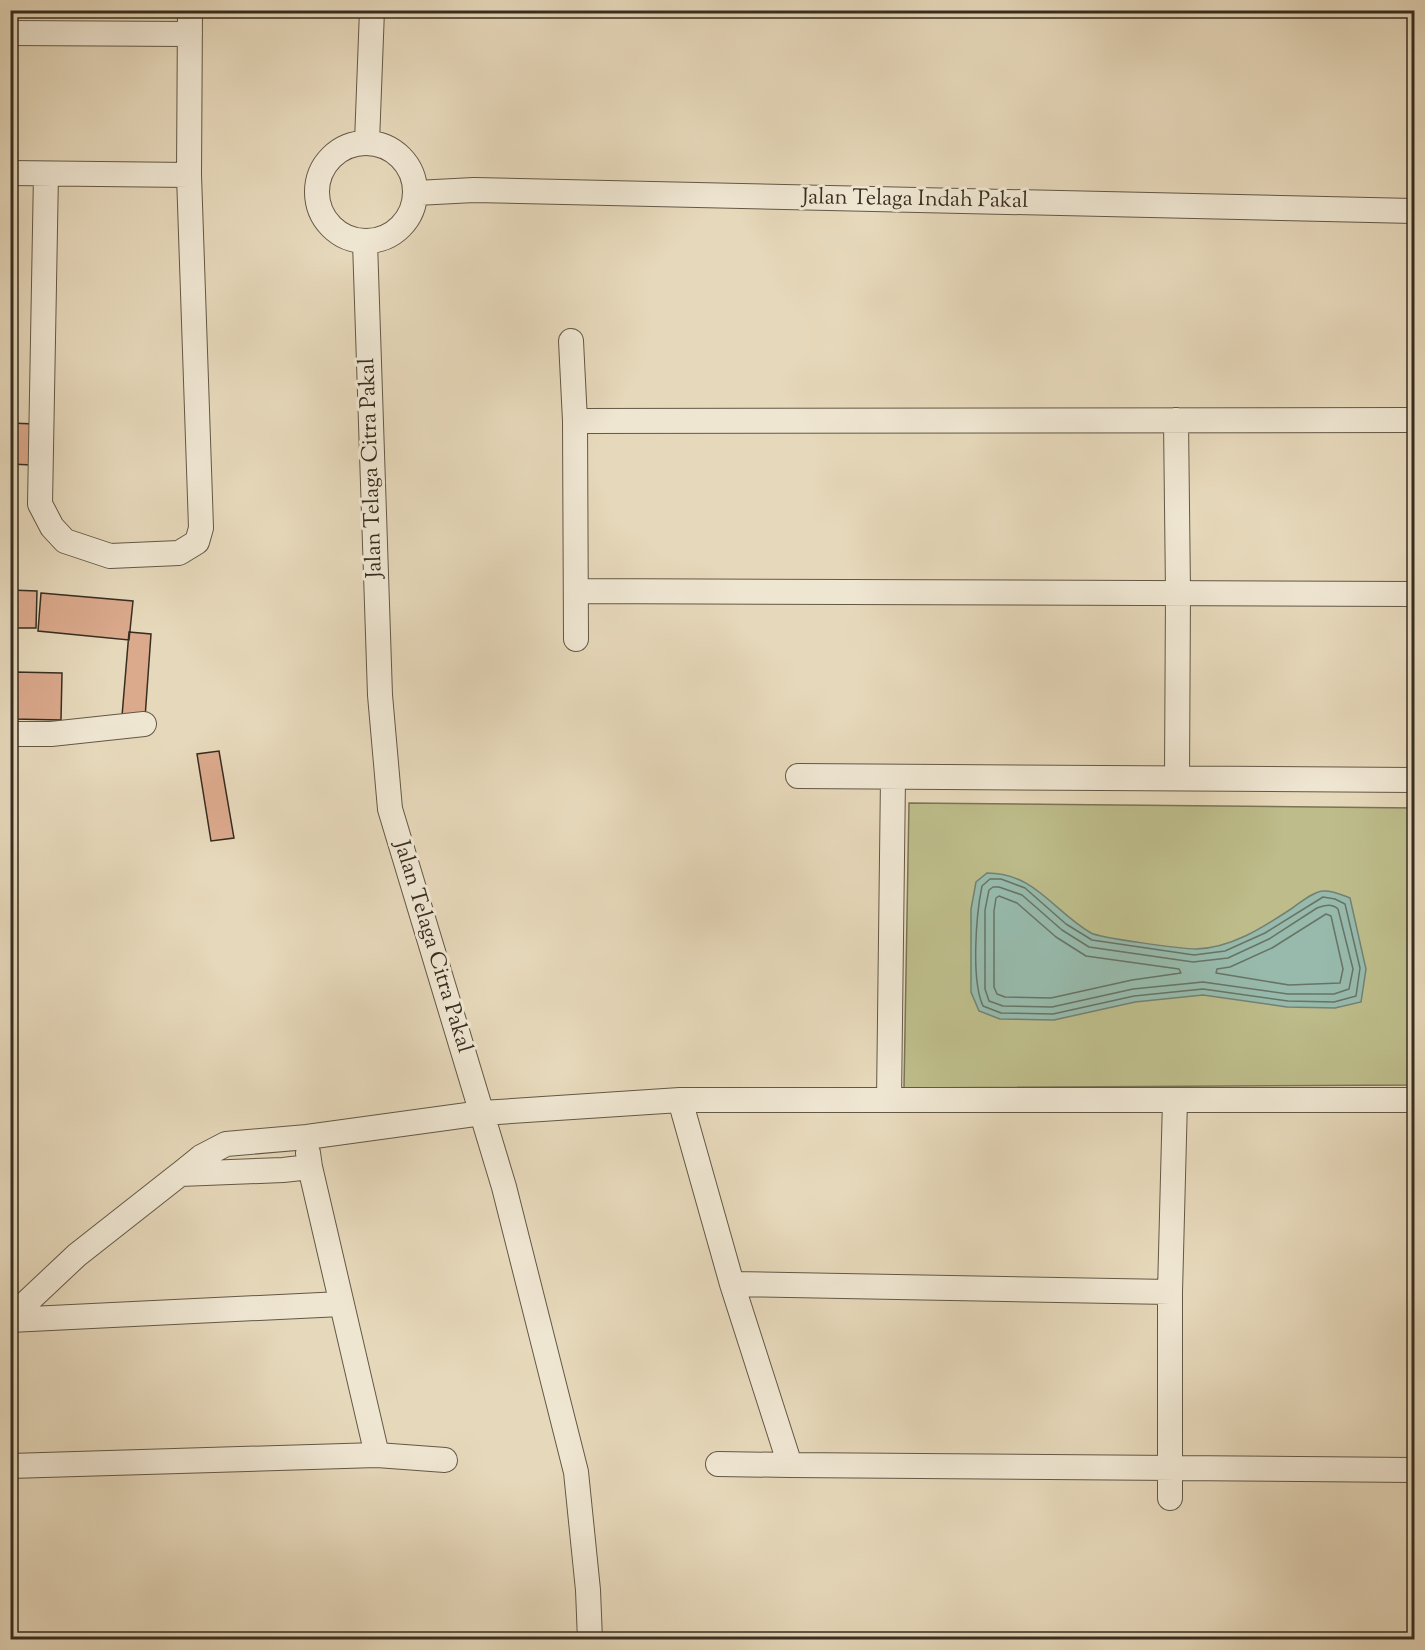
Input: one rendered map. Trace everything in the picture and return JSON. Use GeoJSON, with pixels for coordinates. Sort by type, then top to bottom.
{"type":"FeatureCollection","features":[{"type":"Feature","properties":{"kind":"street"},"geometry":{"type":"LineString","coordinates":[[367,142],[372,10]]}},
{"type":"Feature","properties":{"kind":"street"},"geometry":{"type":"LineString","coordinates":[[10,33],[190,22],[189,175],[201,528],[197,542],[179,553],[110,556],[65,541],[52,526],[40,504],[46,174]]}},
{"type":"Feature","properties":{"kind":"street"},"geometry":{"type":"LineString","coordinates":[[367,142],[382,145],[396,153],[407,164],[414,178],[416,193],[413,208],[406,222],[395,233],[381,240],[365,242],[350,239],[336,232],[325,221],[318,207],[316,192],[319,176],[326,163],[338,152],[352,145],[367,142]]}},
{"type":"Feature","properties":{"kind":"street"},"geometry":{"type":"LineString","coordinates":[[10,173],[189,175]]}},
{"type":"Feature","properties":{"kind":"street","name":"Jalan Telaga Indah Pakal"},"geometry":{"type":"LineString","coordinates":[[416,193],[474,190],[1414,211]]}},
{"type":"Feature","properties":{"kind":"street","name":"Jalan Telaga Citra Pakal"},"geometry":{"type":"LineString","coordinates":[[365,242],[380,695],[390,809],[504,1187],[576,1472],[588,1590],[590,1640]]}},
{"type":"Feature","properties":{"kind":"street"},"geometry":{"type":"LineString","coordinates":[[571,341],[577,591],[576,639]]}},
{"type":"Feature","properties":{"kind":"street"},"geometry":{"type":"LineString","coordinates":[[1176,420],[1177,778]]}},
{"type":"Feature","properties":{"kind":"street"},"geometry":{"type":"LineString","coordinates":[[574,421],[1414,420]]}},
{"type":"Feature","properties":{"kind":"street"},"geometry":{"type":"LineString","coordinates":[[577,591],[1414,594]]}},
{"type":"Feature","properties":{"kind":"street"},"geometry":{"type":"LineString","coordinates":[[10,734],[51,734],[144,724]]}},
{"type":"Feature","properties":{"kind":"street"},"geometry":{"type":"LineString","coordinates":[[798,776],[1414,780]]}},
{"type":"Feature","properties":{"kind":"street"},"geometry":{"type":"LineString","coordinates":[[889,1100],[893,777]]}},
{"type":"Feature","properties":{"kind":"street"},"geometry":{"type":"LineString","coordinates":[[680,1100],[732,1284],[790,1465]]}},
{"type":"Feature","properties":{"kind":"street"},"geometry":{"type":"LineString","coordinates":[[10,1319],[77,1255],[201,1157],[226,1144],[307,1137],[482,1113],[680,1100],[1414,1100]]}},
{"type":"Feature","properties":{"kind":"street"},"geometry":{"type":"LineString","coordinates":[[1170,1498],[1170,1292],[1174,1100]]}},
{"type":"Feature","properties":{"kind":"street"},"geometry":{"type":"LineString","coordinates":[[307,1137],[310,1167],[377,1455]]}},
{"type":"Feature","properties":{"kind":"street"},"geometry":{"type":"LineString","coordinates":[[180,1174],[310,1167]]}},
{"type":"Feature","properties":{"kind":"street"},"geometry":{"type":"LineString","coordinates":[[732,1284],[1170,1292]]}},
{"type":"Feature","properties":{"kind":"street"},"geometry":{"type":"LineString","coordinates":[[10,1319],[341,1304]]}},
{"type":"Feature","properties":{"kind":"street"},"geometry":{"type":"LineString","coordinates":[[10,1466],[377,1455],[445,1460]]}},
{"type":"Feature","properties":{"kind":"street"},"geometry":{"type":"LineString","coordinates":[[718,1464],[1414,1470]]}},
{"type":"Feature","properties":{"kind":"shaded area"},"geometry":{"type":"Polygon","coordinates":[[[909,803],[1414,808],[1414,1085],[904,1088],[909,803]]]}},
{"type":"Feature","properties":{"kind":"water"},"geometry":{"type":"Polygon","coordinates":[[[987,873],[1018,879],[1031,886],[1091,933],[1196,949],[1222,945],[1246,936],[1315,893],[1326,891],[1337,893],[1350,898],[1366,969],[1361,1002],[1335,1008],[1287,1007],[1203,995],[1135,1002],[1054,1020],[1000,1019],[979,1011],[971,992],[971,909],[976,882],[987,873]]]}},
{"type":"Feature","properties":{"kind":"building"},"geometry":{"type":"Polygon","coordinates":[[[10,423],[35,424],[32,465],[10,464],[10,423]]]}},
{"type":"Feature","properties":{"kind":"building"},"geometry":{"type":"Polygon","coordinates":[[[10,590],[37,591],[36,628],[10,628],[10,590]]]}},
{"type":"Feature","properties":{"kind":"building"},"geometry":{"type":"Polygon","coordinates":[[[41,593],[133,601],[129,640],[38,631],[41,593]]]}},
{"type":"Feature","properties":{"kind":"building"},"geometry":{"type":"Polygon","coordinates":[[[129,632],[151,634],[145,718],[122,716],[129,632]]]}},
{"type":"Feature","properties":{"kind":"building"},"geometry":{"type":"Polygon","coordinates":[[[10,640],[13,640],[10,687],[10,640]]]}},
{"type":"Feature","properties":{"kind":"building"},"geometry":{"type":"Polygon","coordinates":[[[14,672],[62,673],[61,720],[13,719],[14,672]]]}},
{"type":"Feature","properties":{"kind":"building"},"geometry":{"type":"Polygon","coordinates":[[[219,751],[234,838],[211,841],[197,754],[219,751]]]}}]}
